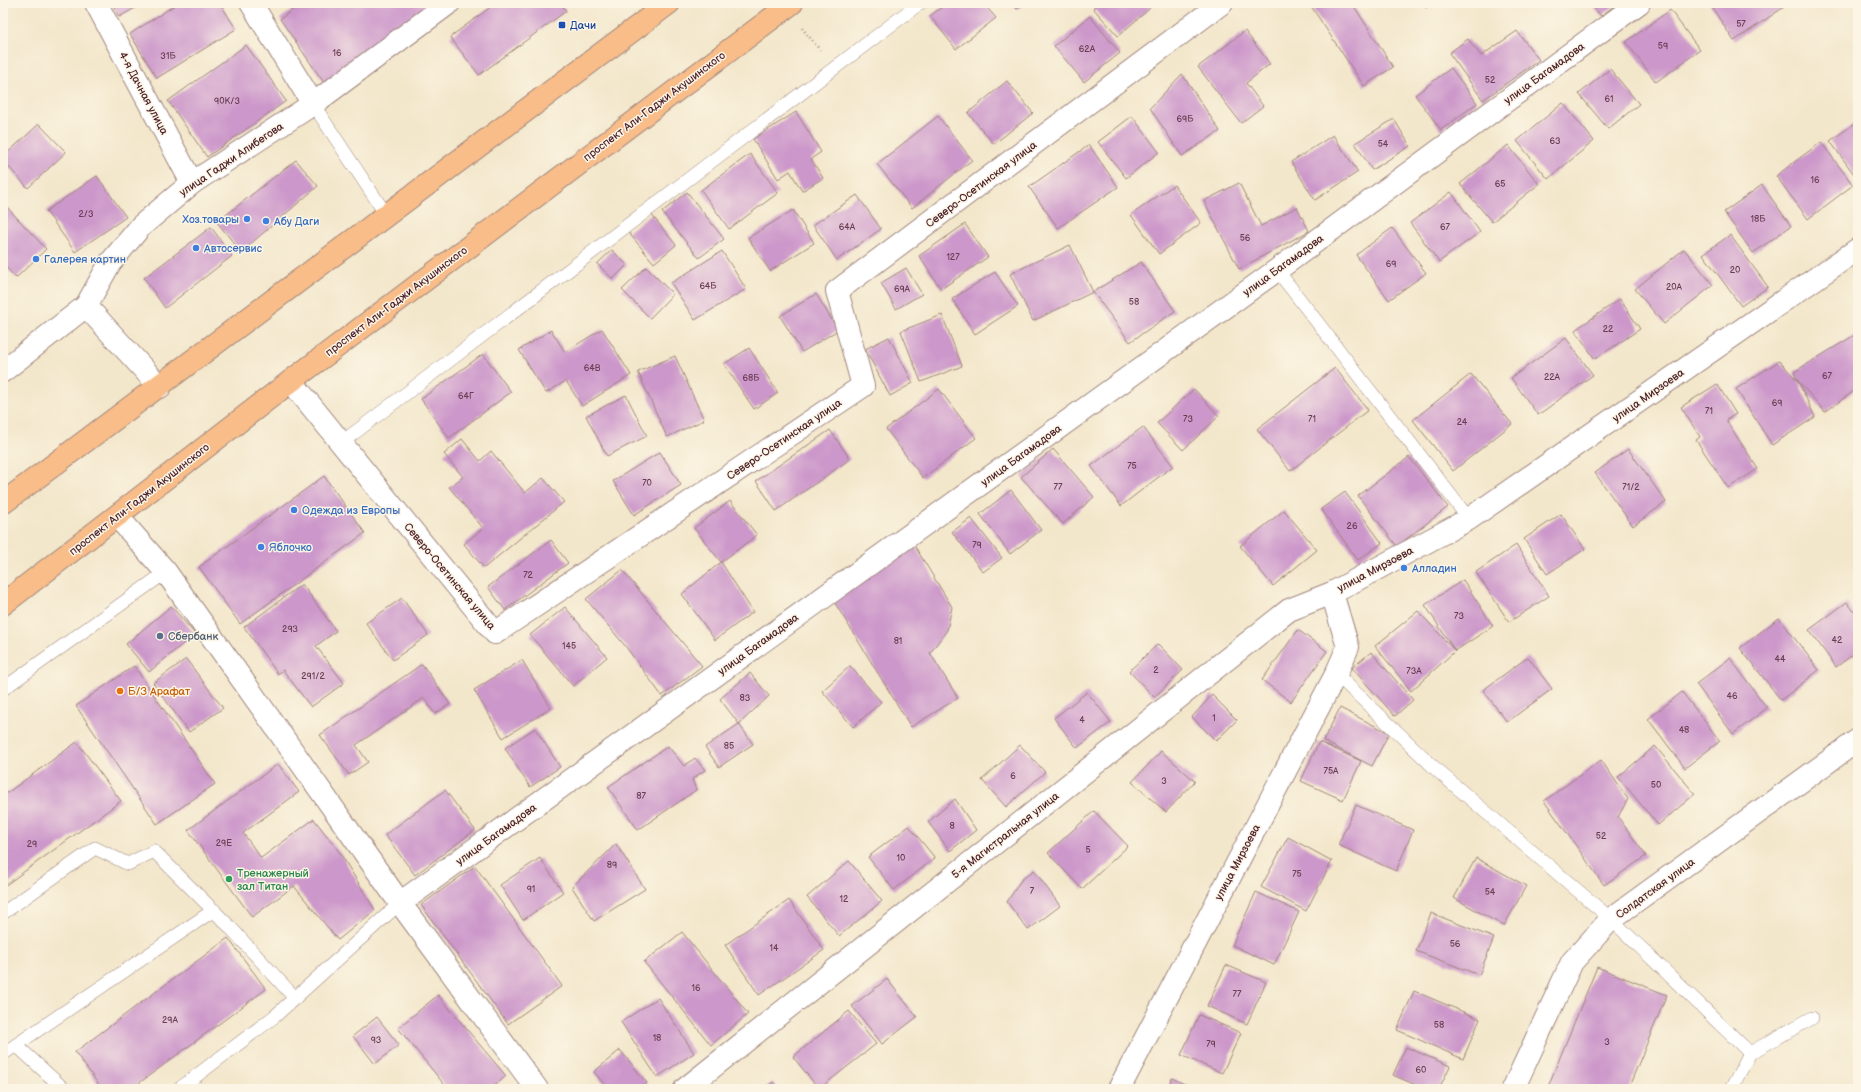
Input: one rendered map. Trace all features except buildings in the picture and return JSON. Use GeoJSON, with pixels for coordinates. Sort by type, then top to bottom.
{"type":"FeatureCollection","features":[{"type":"Feature","properties":{"kind":"main road"},"geometry":{"type":"LineString","coordinates":[[3,503],[160,387],[669,3]]}},
{"type":"Feature","properties":{"kind":"main road","name":"проспект Али-Гаджи Акушинского"},"geometry":{"type":"LineString","coordinates":[[3,604],[291,380],[788,5]]}},
{"type":"Feature","properties":{"kind":"street","name":"4-я Дачная улица"},"geometry":{"type":"LineString","coordinates":[[96,3],[192,183]]}},
{"type":"Feature","properties":{"kind":"street"},"geometry":{"type":"LineString","coordinates":[[251,3],[313,104]]}},
{"type":"Feature","properties":{"kind":"street","name":"улица Гаджи Алибегова"},"geometry":{"type":"LineString","coordinates":[[3,371],[86,306],[110,263],[132,236],[192,183],[313,104],[449,3]]}},
{"type":"Feature","properties":{"kind":"street","name":"Северо-Осетинская улица"},"geometry":{"type":"LineString","coordinates":[[291,380],[495,633],[863,386],[837,291],[1222,3]]}},
{"type":"Feature","properties":{"kind":"street","name":"улица Багамадова"},"geometry":{"type":"LineString","coordinates":[[400,903],[1277,270],[1639,3]]}},
{"type":"Feature","properties":{"kind":"street","name":"улица Мирзоева"},"geometry":{"type":"LineString","coordinates":[[1119,1089],[1336,674],[1348,647],[1332,592],[1469,519],[1858,249]]}},
{"type":"Feature","properties":{"kind":"street"},"geometry":{"type":"LineString","coordinates":[[86,306],[160,387]]}},
{"type":"Feature","properties":{"kind":"street"},"geometry":{"type":"LineString","coordinates":[[116,516],[166,572],[400,903],[537,1089]]}},
{"type":"Feature","properties":{"kind":"street","name":"5-я Магистральная улица"},"geometry":{"type":"LineString","coordinates":[[685,1089],[1289,610],[1332,592]]}},
{"type":"Feature","properties":{"kind":"street","name":"Солдатская улица"},"geometry":{"type":"LineString","coordinates":[[1513,1089],[1572,962],[1611,919],[1858,740]]}},
{"type":"Feature","properties":{"kind":"lane"},"geometry":{"type":"LineString","coordinates":[[341,443],[920,3]]}},
{"type":"Feature","properties":{"kind":"lane"},"geometry":{"type":"LineString","coordinates":[[313,104],[387,216]]}},
{"type":"Feature","properties":{"kind":"lane"},"geometry":{"type":"LineString","coordinates":[[1277,270],[1469,519]]}},
{"type":"Feature","properties":{"kind":"lane"},"geometry":{"type":"LineString","coordinates":[[3,689],[166,572]]}},
{"type":"Feature","properties":{"kind":"lane"},"geometry":{"type":"LineString","coordinates":[[1336,674],[1439,772],[1611,919],[1750,1053]]}},
{"type":"Feature","properties":{"kind":"lane"},"geometry":{"type":"LineString","coordinates":[[3,913],[95,848],[128,864],[154,851],[214,910],[295,998]]}},
{"type":"Feature","properties":{"kind":"lane"},"geometry":{"type":"LineString","coordinates":[[179,1089],[275,1016],[400,903]]}},
{"type":"Feature","properties":{"kind":"lane"},"geometry":{"type":"LineString","coordinates":[[3,1054],[214,910]]}},
{"type":"Feature","properties":{"kind":"lane"},"geometry":{"type":"LineString","coordinates":[[1731,1089],[1750,1053],[1812,1018]]}},
{"type":"Feature","properties":{"kind":"lane"},"geometry":{"type":"LineString","coordinates":[[16,1045],[64,1089]]}},
{"type":"Feature","properties":{"kind":"path"},"geometry":{"type":"LineString","coordinates":[[788,5],[835,68]]}},
{"type":"Feature","properties":{"kind":"place","name":"Дачи"},"geometry":{"type":"Point","coordinates":[562,25]}},
{"type":"Feature","properties":{"kind":"place","name":"Хоз.товары"},"geometry":{"type":"Point","coordinates":[247,219]}},
{"type":"Feature","properties":{"kind":"place","name":"Абу Даги"},"geometry":{"type":"Point","coordinates":[266,221]}},
{"type":"Feature","properties":{"kind":"place","name":"Автосервис"},"geometry":{"type":"Point","coordinates":[196,248]}},
{"type":"Feature","properties":{"kind":"place","name":"Галерея картин"},"geometry":{"type":"Point","coordinates":[36,259]}},
{"type":"Feature","properties":{"kind":"place","name":"Одежда из Европы"},"geometry":{"type":"Point","coordinates":[294,510]}},
{"type":"Feature","properties":{"kind":"place","name":"Яблочко"},"geometry":{"type":"Point","coordinates":[261,547]}},
{"type":"Feature","properties":{"kind":"place","name":"Алладин"},"geometry":{"type":"Point","coordinates":[1404,568]}},
{"type":"Feature","properties":{"kind":"place","name":"Сбербанк"},"geometry":{"type":"Point","coordinates":[160,636]}},
{"type":"Feature","properties":{"kind":"place","name":"Б/З Арафат"},"geometry":{"type":"Point","coordinates":[120,691]}},
{"type":"Feature","properties":{"kind":"place","name":"Тренажерный зал Титан"},"geometry":{"type":"Point","coordinates":[229,879]}}]}
